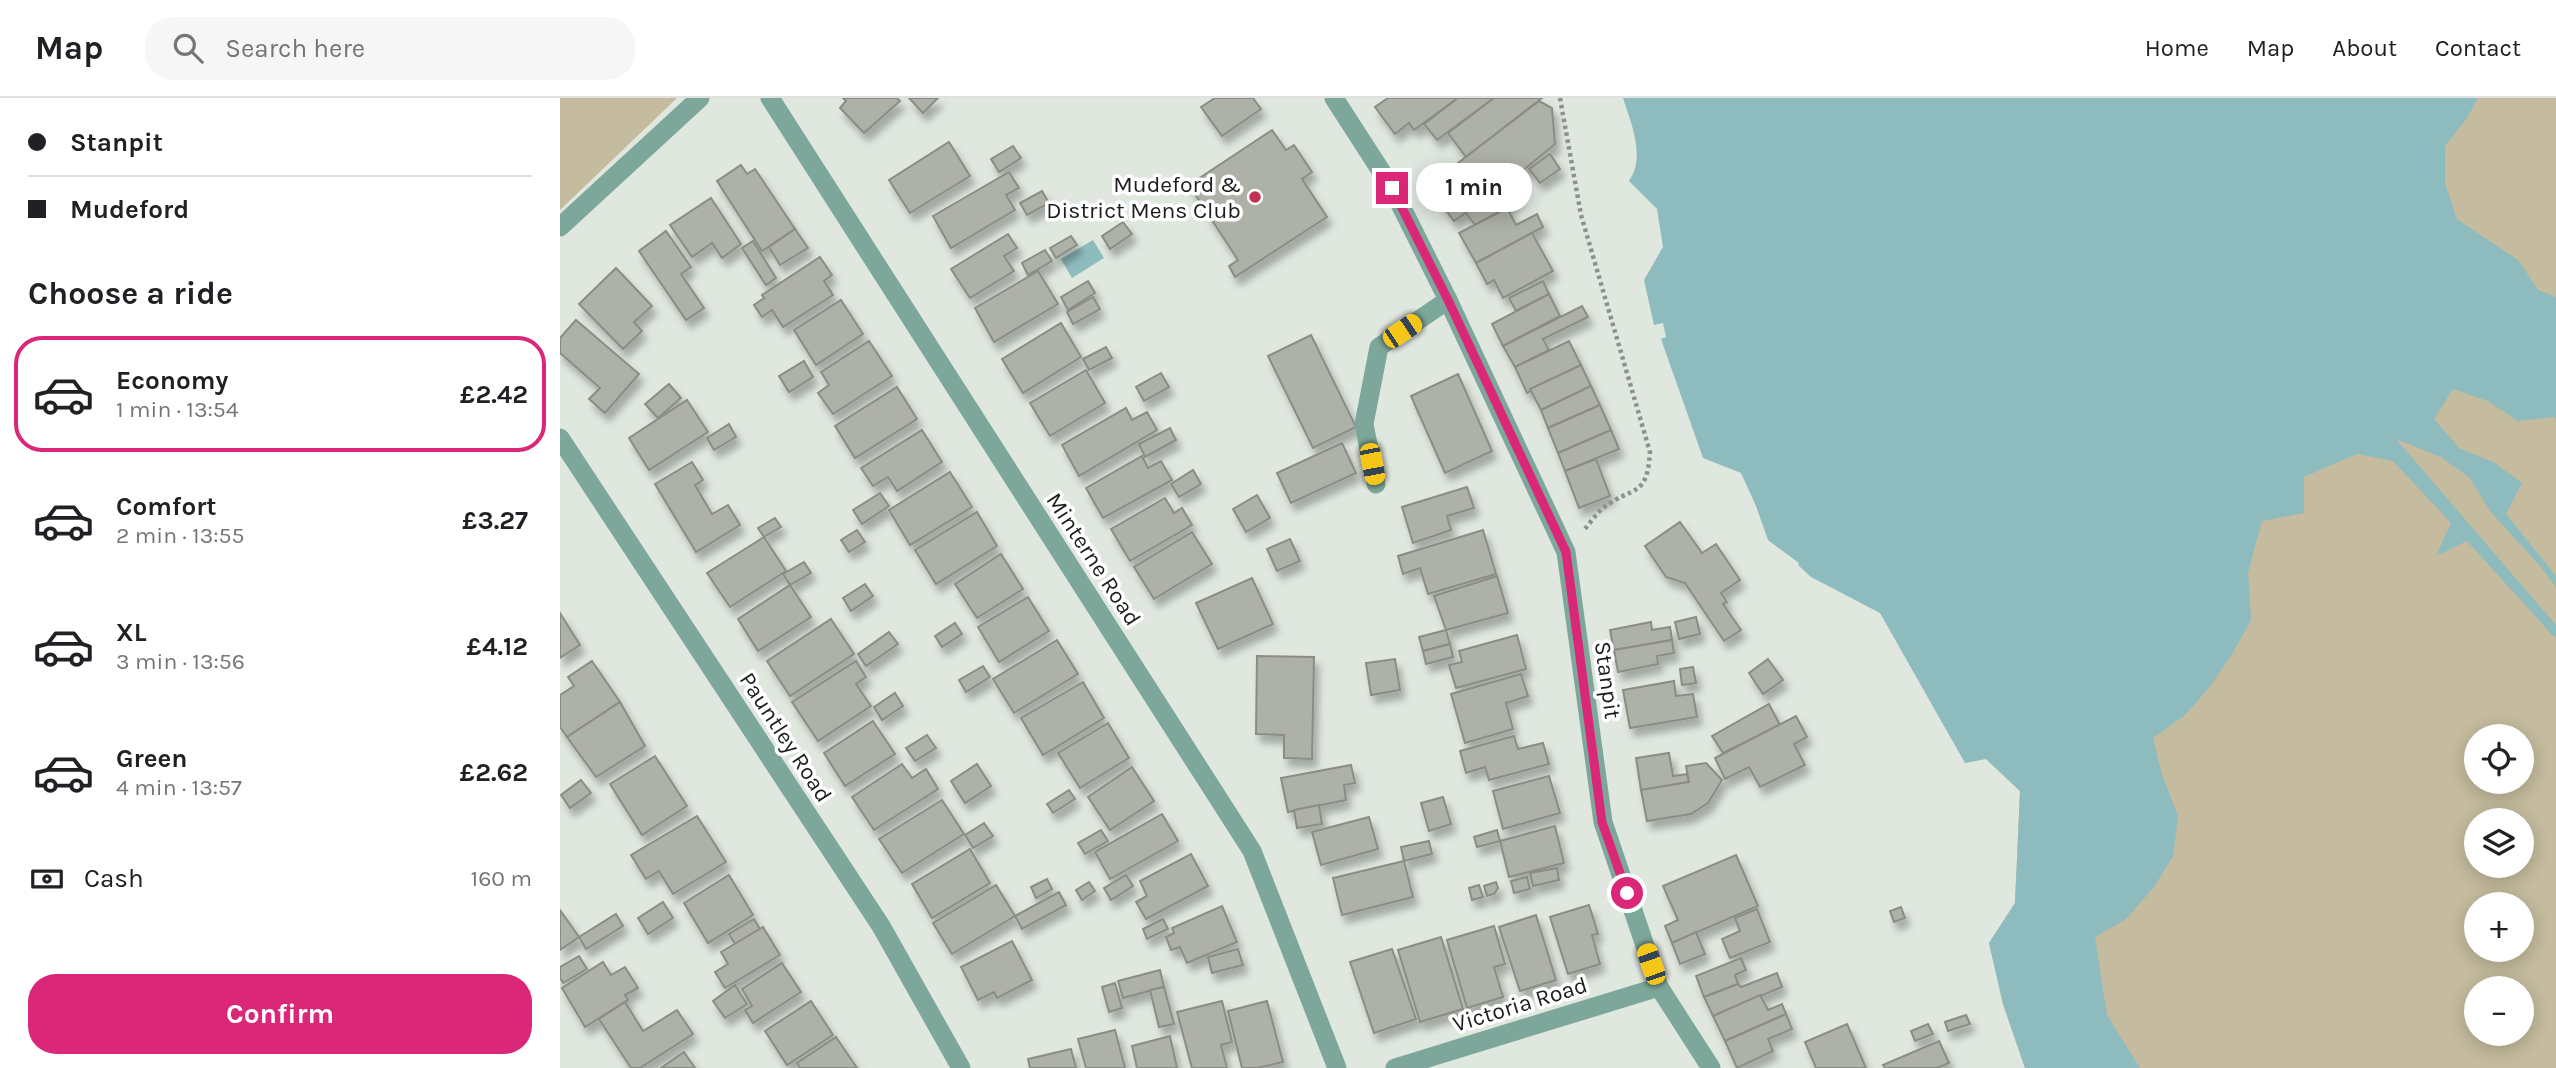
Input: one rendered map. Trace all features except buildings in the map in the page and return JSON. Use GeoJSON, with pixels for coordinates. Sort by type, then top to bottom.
{"type":"FeatureCollection","features":[{"type":"Feature","properties":{"kind":"street"},"geometry":{"type":"LineString","coordinates":[[560,227],[700,98]]}},
{"type":"Feature","properties":{"kind":"street","name":"Minterne Road"},"geometry":{"type":"LineString","coordinates":[[770,98],[1252,851],[1337,1068]]}},
{"type":"Feature","properties":{"kind":"street","name":"Stanpit"},"geometry":{"type":"LineString","coordinates":[[1334,98],[1392,188],[1448,300],[1566,552],[1602,822],[1659,987],[1711,1068]]}},
{"type":"Feature","properties":{"kind":"street"},"geometry":{"type":"LineString","coordinates":[[1376,484],[1364,424],[1379,347],[1448,300]]}},
{"type":"Feature","properties":{"kind":"street","name":"Pauntley Road"},"geometry":{"type":"LineString","coordinates":[[560,438],[881,926],[961,1068]]}},
{"type":"Feature","properties":{"kind":"street","name":"Victoria Road"},"geometry":{"type":"LineString","coordinates":[[1395,1068],[1659,987]]}},
{"type":"Feature","properties":{"kind":"path"},"geometry":{"type":"LineString","coordinates":[[1560,98],[1581,215],[1650,452],[1649,472],[1642,487],[1602,509],[1566,552]]}},
{"type":"Feature","properties":{"kind":"shaded area"},"geometry":{"type":"Polygon","coordinates":[[[560,98],[677,98],[560,210],[560,98]]]}},
{"type":"Feature","properties":{"kind":"shaded area"},"geometry":{"type":"Polygon","coordinates":[[[2438,98],[2556,98],[2556,1068],[2025,1068],[2003,1004],[1989,943],[2015,903],[2020,791],[1986,759],[2438,98]]]}},
{"type":"Feature","properties":{"kind":"water"},"geometry":{"type":"Polygon","coordinates":[[[1623,98],[2478,98],[2467,118],[2445,146],[2445,183],[2457,219],[2518,260],[2538,290],[2556,297],[2556,421],[2554,417],[2518,421],[2488,401],[2453,389],[2434,419],[2459,448],[2493,462],[2522,483],[2506,514],[2556,576],[2556,587],[2490,511],[2470,478],[2441,457],[2396,439],[2556,625],[2556,639],[2467,541],[2436,556],[2451,523],[2393,461],[2357,454],[2304,477],[2304,513],[2262,521],[2248,573],[2251,620],[2231,656],[2208,689],[2184,716],[2153,738],[2162,775],[2178,816],[2173,856],[2154,887],[2126,919],[2095,937],[2107,1015],[2140,1068],[2025,1068],[2003,1004],[1989,943],[2015,903],[2020,791],[1986,759],[1965,763],[1880,613],[1811,577],[1799,563],[1768,540],[1741,473],[1703,458],[1661,339],[1666,337],[1663,323],[1654,325],[1644,280],[1663,247],[1657,209],[1629,181],[1634,172],[1637,151],[1623,98]]]}},
{"type":"Feature","properties":{"kind":"water"},"geometry":{"type":"Polygon","coordinates":[[[1093,240],[1104,258],[1072,278],[1061,259],[1093,240]]]}},
{"type":"Feature","properties":{"kind":"place","name":"Mudeford & District Mens Club"},"geometry":{"type":"Point","coordinates":[1255,197]}},
{"type":"Feature","properties":{"kind":"route"},"geometry":{"type":"LineString","coordinates":[[1392,188],[1448,300],[1566,552],[1602,822],[1627,893]]}}]}
